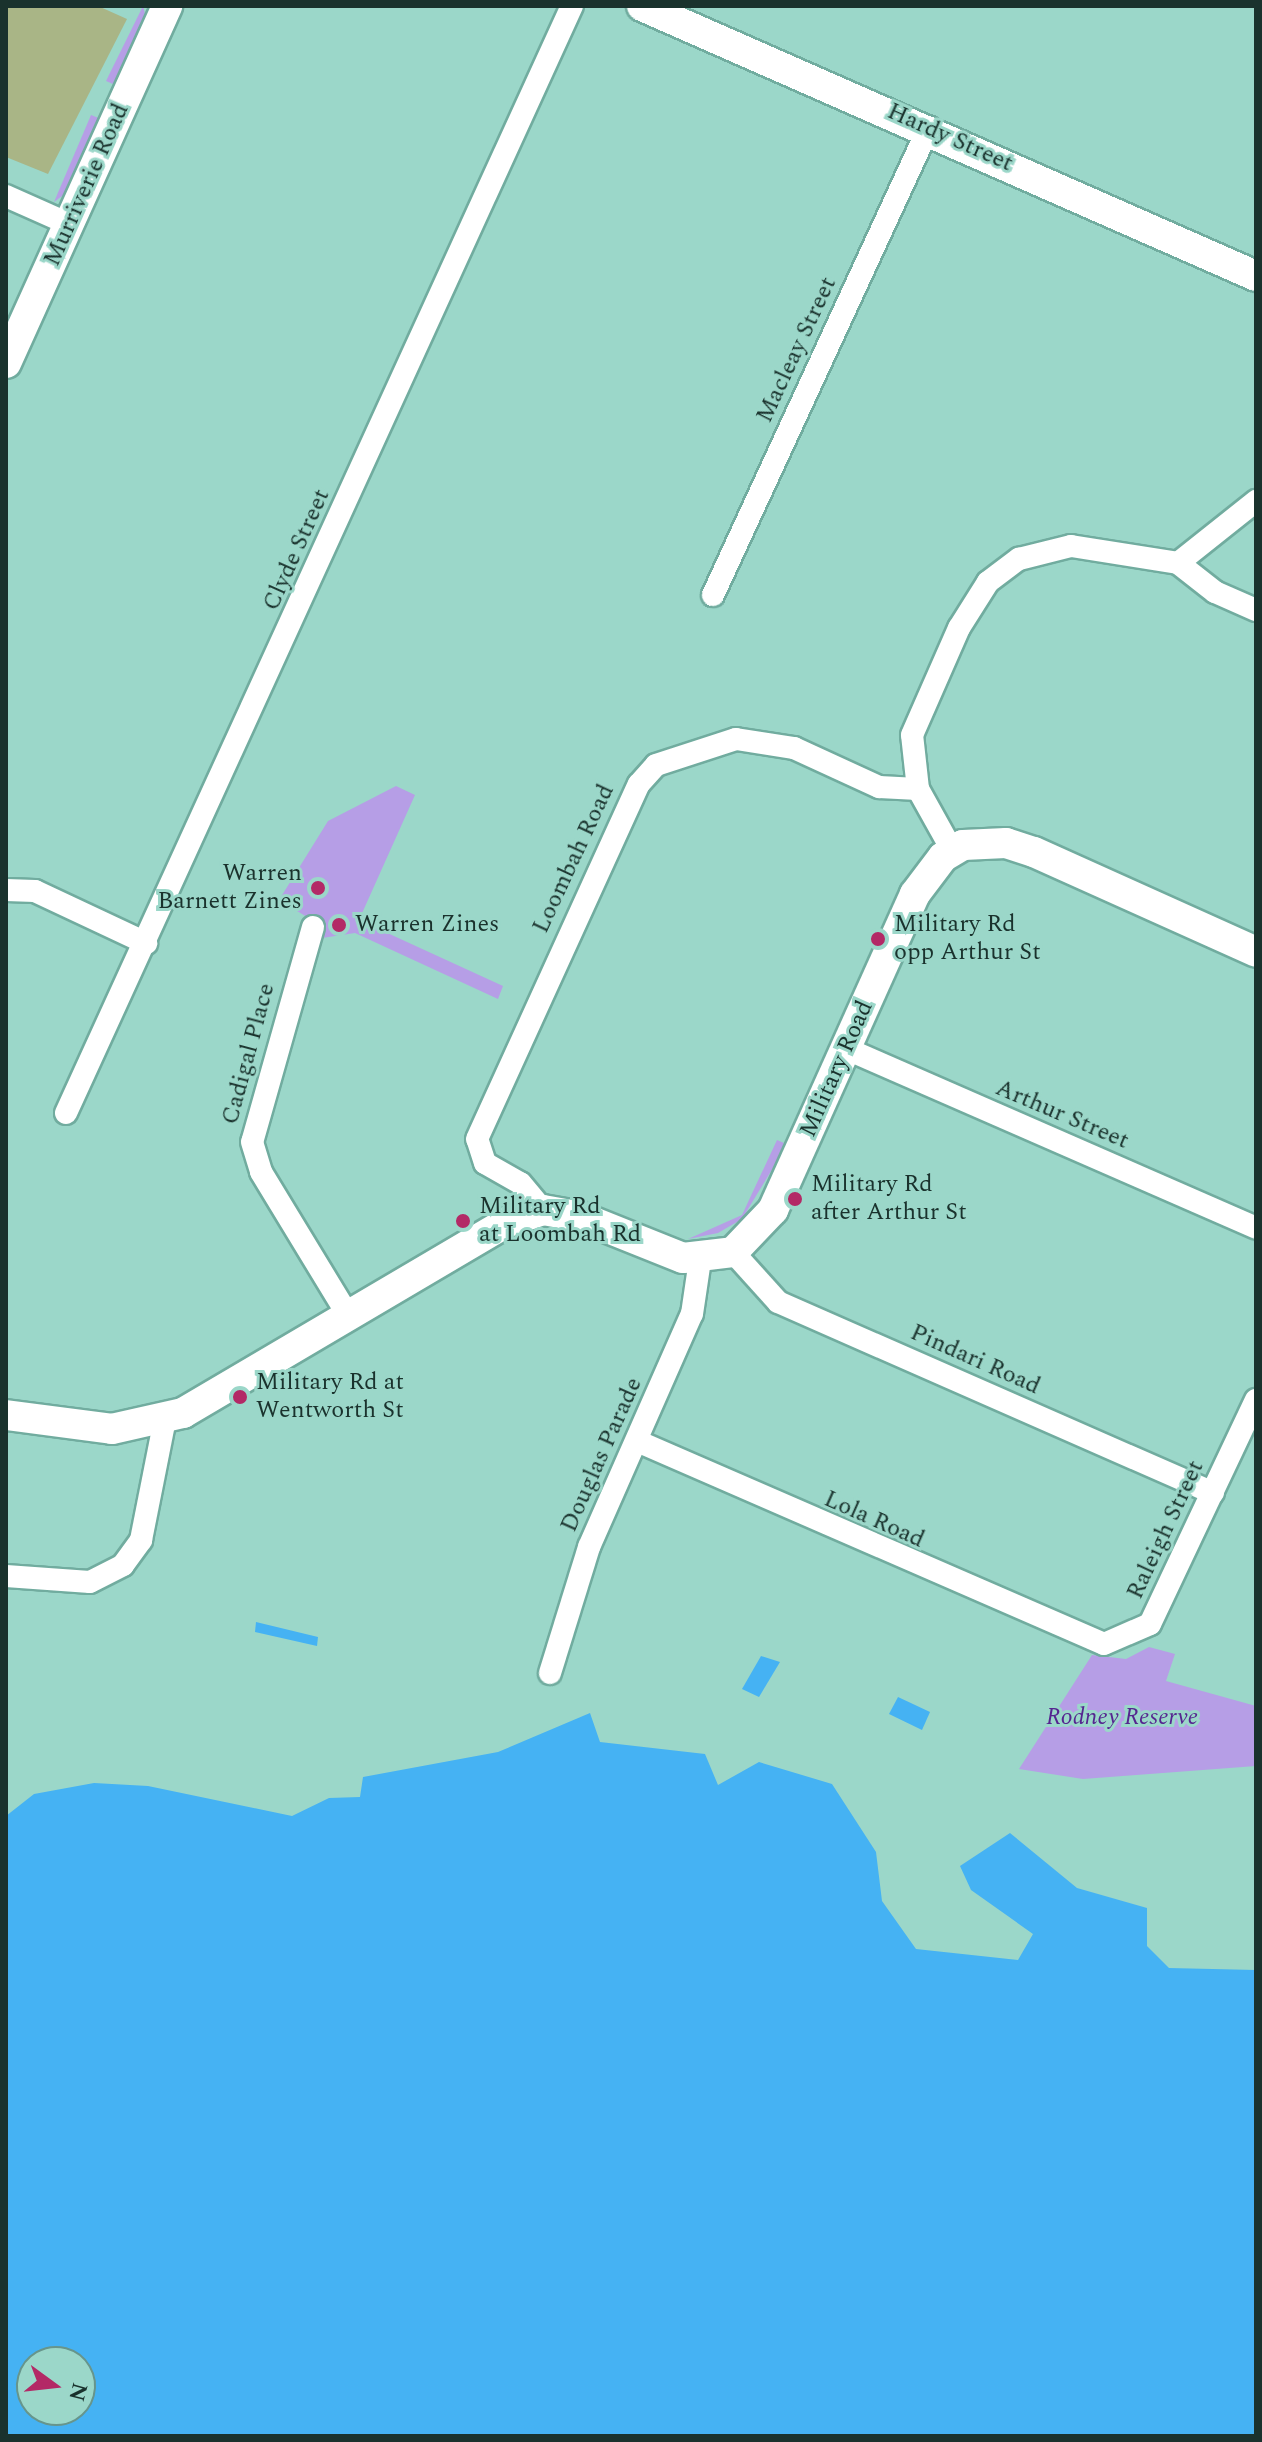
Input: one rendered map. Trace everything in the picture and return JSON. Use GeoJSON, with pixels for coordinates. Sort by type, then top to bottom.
{"type":"FeatureCollection","features":[{"type":"Feature","properties":{"kind":"street","name":"Murriverie Road"},"geometry":{"type":"LineString","coordinates":[[6,363],[167,6]]}},
{"type":"Feature","properties":{"kind":"street","name":"Clyde Street"},"geometry":{"type":"LineString","coordinates":[[66,1113],[572,6]]}},
{"type":"Feature","properties":{"kind":"street","name":"Hardy Street"},"geometry":{"type":"LineString","coordinates":[[642,6],[929,127],[1256,276]]}},
{"type":"Feature","properties":{"kind":"street","name":"Macleay Street"},"geometry":{"type":"LineString","coordinates":[[713,595],[929,127]]}},
{"type":"Feature","properties":{"kind":"street"},"geometry":{"type":"LineString","coordinates":[[6,196],[69,224]]}},
{"type":"Feature","properties":{"kind":"street"},"geometry":{"type":"LineString","coordinates":[[1178,563],[1256,501]]}},
{"type":"Feature","properties":{"kind":"street"},"geometry":{"type":"LineString","coordinates":[[1256,610],[1215,592],[1178,563],[1071,546],[1019,559],[988,582],[959,628],[912,735],[918,789],[952,850],[995,842],[1034,852],[1256,952]]}},
{"type":"Feature","properties":{"kind":"street","name":"Loombah Road"},"geometry":{"type":"LineString","coordinates":[[543,1210],[520,1183],[485,1163],[477,1139],[639,784],[656,765],[736,739],[794,748],[879,787],[918,789]]}},
{"type":"Feature","properties":{"kind":"street","name":"Military Road"},"geometry":{"type":"LineString","coordinates":[[733,1252],[773,1210],[915,894],[952,850]]}},
{"type":"Feature","properties":{"kind":"street"},"geometry":{"type":"LineString","coordinates":[[6,890],[35,891],[146,943]]}},
{"type":"Feature","properties":{"kind":"street","name":"Cadigal Place"},"geometry":{"type":"LineString","coordinates":[[313,927],[252,1142],[261,1172],[348,1315]]}},
{"type":"Feature","properties":{"kind":"street","name":"Arthur Street"},"geometry":{"type":"LineString","coordinates":[[847,1049],[1256,1228]]}},
{"type":"Feature","properties":{"kind":"street"},"geometry":{"type":"LineString","coordinates":[[6,1415],[87,1429],[165,1419],[200,1406],[505,1223],[543,1210],[700,1260],[733,1252]]}},
{"type":"Feature","properties":{"kind":"street","name":"Pindari Road"},"geometry":{"type":"LineString","coordinates":[[733,1252],[778,1302],[1213,1493]]}},
{"type":"Feature","properties":{"kind":"street","name":"Douglas Parade"},"geometry":{"type":"LineString","coordinates":[[550,1673],[589,1547],[692,1314],[700,1260]]}},
{"type":"Feature","properties":{"kind":"street","name":"Raleigh Street"},"geometry":{"type":"LineString","coordinates":[[1091,1643],[1128,1639],[1150,1624],[1256,1400]]}},
{"type":"Feature","properties":{"kind":"street"},"geometry":{"type":"LineString","coordinates":[[6,1576],[90,1582],[123,1565],[141,1540],[165,1419]]}},
{"type":"Feature","properties":{"kind":"street","name":"Lola Road"},"geometry":{"type":"LineString","coordinates":[[637,1441],[1091,1643]]}},
{"type":"Feature","properties":{"kind":"green space"},"geometry":{"type":"Polygon","coordinates":[[[143,6],[146,18],[113,84],[106,81],[143,6]]]}},
{"type":"Feature","properties":{"kind":"green space"},"geometry":{"type":"Polygon","coordinates":[[[91,115],[101,119],[69,191],[54,202],[91,115]]]}},
{"type":"Feature","properties":{"kind":"green space"},"geometry":{"type":"Polygon","coordinates":[[[396,786],[415,795],[359,920],[503,986],[498,999],[355,933],[322,938],[325,928],[279,900],[328,821],[396,786]]]}},
{"type":"Feature","properties":{"kind":"green space"},"geometry":{"type":"Polygon","coordinates":[[[777,1140],[784,1143],[776,1163],[742,1219],[718,1233],[688,1239],[742,1215],[777,1140]]]}},
{"type":"Feature","properties":{"kind":"green space","name":"Rodney Reserve"},"geometry":{"type":"Polygon","coordinates":[[[1149,1647],[1175,1654],[1166,1681],[1256,1706],[1256,1766],[1083,1779],[1019,1769],[1092,1655],[1126,1659],[1149,1647]]]}},
{"type":"Feature","properties":{"kind":"water"},"geometry":{"type":"Polygon","coordinates":[[[256,1622],[318,1637],[317,1646],[255,1632],[256,1622]]]}},
{"type":"Feature","properties":{"kind":"water"},"geometry":{"type":"Polygon","coordinates":[[[761,1656],[780,1662],[759,1697],[742,1689],[761,1656]]]}},
{"type":"Feature","properties":{"kind":"water"},"geometry":{"type":"Polygon","coordinates":[[[898,1697],[930,1712],[922,1730],[889,1714],[898,1697]]]}},
{"type":"Feature","properties":{"kind":"water"},"geometry":{"type":"Polygon","coordinates":[[[590,1713],[600,1742],[705,1754],[718,1785],[759,1762],[832,1784],[876,1852],[882,1901],[916,1949],[1018,1960],[1033,1934],[971,1890],[960,1866],[1010,1833],[1077,1888],[1147,1908],[1147,1946],[1169,1968],[1256,1970],[1256,2436],[6,2436],[6,1816],[34,1794],[94,1783],[148,1786],[292,1816],[329,1798],[360,1797],[363,1777],[498,1752],[590,1713]]]}},
{"type":"Feature","properties":{"kind":"building"},"geometry":{"type":"Polygon","coordinates":[[[6,6],[98,6],[127,19],[48,174],[6,157],[6,6]]]}},
{"type":"Feature","properties":{"kind":"place","name":"Warren Barnett Zines"},"geometry":{"type":"Point","coordinates":[318,888]}},
{"type":"Feature","properties":{"kind":"place","name":"Warren Zines"},"geometry":{"type":"Point","coordinates":[339,925]}},
{"type":"Feature","properties":{"kind":"place","name":"Military Rd opp Arthur St"},"geometry":{"type":"Point","coordinates":[878,939]}},
{"type":"Feature","properties":{"kind":"place","name":"Military Rd after Arthur St"},"geometry":{"type":"Point","coordinates":[795,1199]}},
{"type":"Feature","properties":{"kind":"place","name":"Military Rd at Loombah Rd"},"geometry":{"type":"Point","coordinates":[463,1221]}},
{"type":"Feature","properties":{"kind":"place","name":"Military Rd at Wentworth St"},"geometry":{"type":"Point","coordinates":[240,1397]}}]}
